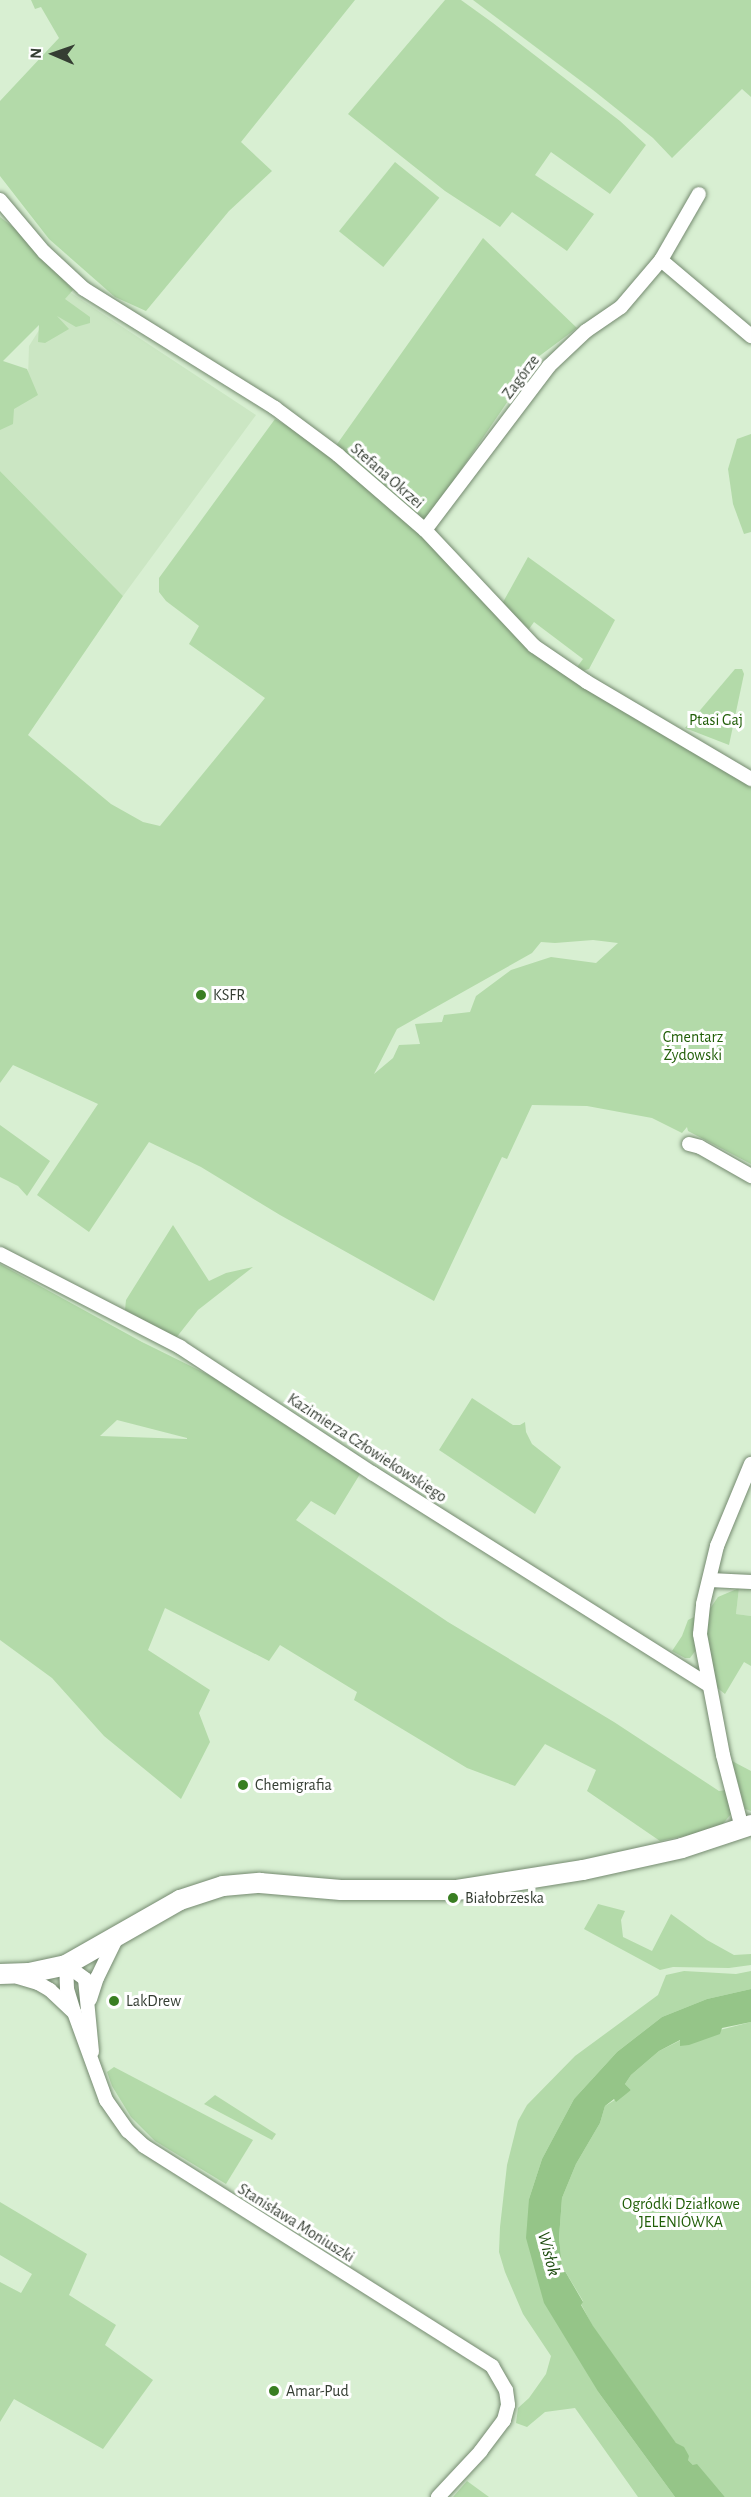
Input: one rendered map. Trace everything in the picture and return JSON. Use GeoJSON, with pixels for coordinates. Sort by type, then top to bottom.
{"type":"FeatureCollection","features":[{"type":"Feature","properties":{"kind":"street","name":"Zagórze"},"geometry":{"type":"LineString","coordinates":[[425,530],[549,366],[586,331],[621,308],[661,260],[699,194]]}},
{"type":"Feature","properties":{"kind":"street","name":"Stefana Okrzei"},"geometry":{"type":"LineString","coordinates":[[0,200],[44,252],[84,289],[306,429],[425,530],[534,646],[586,682],[751,778]]}},
{"type":"Feature","properties":{"kind":"street"},"geometry":{"type":"LineString","coordinates":[[661,260],[751,336]]}},
{"type":"Feature","properties":{"kind":"street"},"geometry":{"type":"LineString","coordinates":[[689,1144],[700,1147],[751,1176]]}},
{"type":"Feature","properties":{"kind":"street","name":"Kazimierza Człowiekowskiego"},"geometry":{"type":"LineString","coordinates":[[0,1254],[180,1347],[372,1473],[708,1685]]}},
{"type":"Feature","properties":{"kind":"street"},"geometry":{"type":"LineString","coordinates":[[4,1974],[46,1970],[66,1965],[180,1900],[223,1886],[260,1883],[341,1890],[457,1890],[583,1870],[671,1851],[746,1827],[708,1685],[700,1634],[703,1604],[717,1545],[751,1464]]}},
{"type":"Feature","properties":{"kind":"street"},"geometry":{"type":"LineString","coordinates":[[710,1580],[751,1582]]}},
{"type":"Feature","properties":{"kind":"street"},"geometry":{"type":"LineString","coordinates":[[89,2001],[97,1978],[117,1937]]}},
{"type":"Feature","properties":{"kind":"street"},"geometry":{"type":"LineString","coordinates":[[66,1965],[85,1979],[89,2001],[92,2060]]}},
{"type":"Feature","properties":{"kind":"street","name":"Stanisława Moniuszki"},"geometry":{"type":"LineString","coordinates":[[66,1965],[66,1980],[74,2012],[106,2100],[120,2121],[159,2157],[492,2366],[506,2390],[508,2405],[504,2420],[481,2451],[438,2497]]}},
{"type":"Feature","properties":{"kind":"street"},"geometry":{"type":"LineString","coordinates":[[4,1974],[38,1983],[74,2012]]}},
{"type":"Feature","properties":{"kind":"shaded area"},"geometry":{"type":"Polygon","coordinates":[[[65,289],[256,415],[123,596],[0,471],[0,418],[28,377],[29,346],[65,289]]]}},
{"type":"Feature","properties":{"kind":"shaded area"},"geometry":{"type":"Polygon","coordinates":[[[739,1588],[751,1589],[751,1616],[736,1614],[739,1588]]]}},
{"type":"Feature","properties":{"kind":"green space"},"geometry":{"type":"Polygon","coordinates":[[[31,0],[355,0],[241,142],[272,171],[229,211],[146,311],[115,297],[49,239],[0,176],[0,101],[59,38],[41,7],[35,9],[31,0]]]}},
{"type":"Feature","properties":{"kind":"green space"},"geometry":{"type":"Polygon","coordinates":[[[445,0],[461,0],[493,23],[620,121],[646,145],[610,194],[551,152],[535,175],[594,214],[567,251],[512,212],[500,227],[445,191],[348,114],[445,0]]]}},
{"type":"Feature","properties":{"kind":"green space"},"geometry":{"type":"Polygon","coordinates":[[[473,0],[751,0],[751,97],[742,89],[672,158],[653,138],[593,90],[473,0]]]}},
{"type":"Feature","properties":{"kind":"green space"},"geometry":{"type":"Polygon","coordinates":[[[395,162],[439,198],[383,267],[339,231],[395,162]]]}},
{"type":"Feature","properties":{"kind":"green space"},"geometry":{"type":"Polygon","coordinates":[[[0,217],[17,230],[73,290],[65,299],[90,317],[90,323],[76,327],[57,316],[69,329],[45,343],[38,342],[39,325],[3,361],[27,369],[38,395],[14,409],[13,424],[0,430],[0,217]]]}},
{"type":"Feature","properties":{"kind":"green space"},"geometry":{"type":"Polygon","coordinates":[[[483,238],[577,328],[538,357],[424,524],[335,447],[483,238]]]}},
{"type":"Feature","properties":{"kind":"green space","name":"Cmentarz Żydowski"},"geometry":{"type":"Polygon","coordinates":[[[275,419],[338,455],[425,530],[534,646],[751,779],[751,1164],[688,1131],[687,1127],[682,1133],[652,1118],[587,1106],[532,1105],[507,1159],[502,1157],[434,1301],[280,1215],[201,1167],[149,1142],[89,1232],[37,1195],[98,1104],[13,1065],[0,1083],[0,471],[123,596],[28,735],[111,804],[143,822],[160,826],[265,698],[189,644],[199,626],[166,601],[159,592],[159,578],[275,419]],[[593,940],[541,942],[532,953],[397,1029],[374,1074],[393,1058],[399,1045],[420,1044],[415,1024],[442,1022],[444,1015],[470,1012],[476,996],[511,970],[551,957],[596,963],[618,943],[593,940]]]}},
{"type":"Feature","properties":{"kind":"green space"},"geometry":{"type":"Polygon","coordinates":[[[751,434],[751,532],[744,534],[733,504],[728,469],[737,439],[751,434]]]}},
{"type":"Feature","properties":{"kind":"green space"},"geometry":{"type":"Polygon","coordinates":[[[528,557],[615,620],[589,669],[582,671],[577,667],[583,659],[534,622],[529,629],[502,604],[528,557]]]}},
{"type":"Feature","properties":{"kind":"green space","name":"Ptasi Gaj"},"geometry":{"type":"Polygon","coordinates":[[[735,669],[742,669],[744,674],[729,745],[685,728],[735,669]]]}},
{"type":"Feature","properties":{"kind":"green space"},"geometry":{"type":"Polygon","coordinates":[[[0,1125],[50,1161],[27,1196],[18,1186],[0,1177],[0,1125]]]}},
{"type":"Feature","properties":{"kind":"green space"},"geometry":{"type":"Polygon","coordinates":[[[173,1225],[209,1281],[226,1273],[253,1267],[198,1310],[176,1338],[125,1310],[126,1300],[173,1225]]]}},
{"type":"Feature","properties":{"kind":"green space"},"geometry":{"type":"Polygon","coordinates":[[[0,1264],[142,1342],[233,1387],[360,1474],[335,1515],[311,1501],[296,1520],[448,1622],[614,1722],[719,1791],[727,1790],[732,1813],[722,1825],[700,1833],[660,1841],[587,1791],[596,1770],[545,1744],[515,1786],[467,1768],[354,1700],[357,1692],[280,1645],[269,1661],[165,1608],[148,1650],[210,1690],[199,1713],[210,1742],[181,1799],[104,1736],[52,1678],[0,1640],[0,1264]],[[117,1420],[100,1436],[187,1439],[117,1420]]]}},
{"type":"Feature","properties":{"kind":"green space"},"geometry":{"type":"Polygon","coordinates":[[[472,1398],[513,1425],[525,1422],[526,1432],[532,1444],[561,1467],[535,1514],[439,1450],[472,1398]]]}},
{"type":"Feature","properties":{"kind":"green space"},"geometry":{"type":"Polygon","coordinates":[[[739,1588],[736,1614],[751,1616],[751,1666],[744,1662],[725,1694],[716,1687],[706,1636],[707,1613],[718,1597],[739,1588]]]}},
{"type":"Feature","properties":{"kind":"green space"},"geometry":{"type":"Polygon","coordinates":[[[694,1617],[696,1650],[690,1658],[685,1658],[672,1651],[682,1636],[688,1620],[694,1617]]]}},
{"type":"Feature","properties":{"kind":"green space"},"geometry":{"type":"Polygon","coordinates":[[[732,1761],[751,1771],[751,1811],[745,1809],[732,1761]]]}},
{"type":"Feature","properties":{"kind":"green space"},"geometry":{"type":"Polygon","coordinates":[[[598,1904],[625,1911],[621,1920],[623,1937],[652,1951],[671,1914],[707,1940],[734,1955],[751,1954],[751,1965],[729,1968],[673,1967],[660,1970],[584,1929],[598,1904]]]}},
{"type":"Feature","properties":{"kind":"green space"},"geometry":{"type":"Polygon","coordinates":[[[684,1971],[736,1974],[751,1971],[751,1989],[707,1999],[662,2017],[617,2052],[574,2099],[542,2159],[529,2199],[599,2393],[675,2497],[638,2497],[575,2408],[545,2412],[527,2427],[516,2423],[518,2408],[529,2398],[546,2374],[551,2356],[523,2314],[505,2272],[499,2252],[500,2227],[507,2165],[518,2121],[527,2105],[575,2056],[658,1995],[666,1975],[684,1971]]]}},
{"type":"Feature","properties":{"kind":"green space","name":"Ogródki Działkowe JELENIÓWKA"},"geometry":{"type":"Polygon","coordinates":[[[751,2022],[751,2497],[725,2497],[697,2465],[693,2465],[687,2459],[593,2327],[581,2304],[583,2301],[562,2266],[559,2238],[562,2198],[576,2164],[600,2123],[605,2106],[631,2090],[625,2084],[631,2075],[659,2051],[681,2040],[751,2022]]]}},
{"type":"Feature","properties":{"kind":"green space"},"geometry":{"type":"Polygon","coordinates":[[[114,2067],[253,2140],[226,2184],[155,2141],[131,2117],[112,2086],[107,2072],[114,2067]]]}},
{"type":"Feature","properties":{"kind":"green space"},"geometry":{"type":"Polygon","coordinates":[[[215,2095],[276,2134],[272,2140],[204,2104],[215,2095]]]}},
{"type":"Feature","properties":{"kind":"green space"},"geometry":{"type":"Polygon","coordinates":[[[0,2202],[87,2254],[69,2295],[116,2325],[105,2345],[153,2380],[103,2449],[14,2399],[0,2422],[0,2282],[21,2293],[32,2274],[0,2255],[0,2202]]]}},
{"type":"Feature","properties":{"kind":"green space"},"geometry":{"type":"Polygon","coordinates":[[[467,2481],[489,2497],[453,2497],[467,2481]]]}},
{"type":"Feature","properties":{"kind":"water","name":"Wisłok"},"geometry":{"type":"Polygon","coordinates":[[[751,1989],[751,2022],[722,2028],[720,2034],[689,2045],[680,2046],[680,2040],[659,2051],[631,2075],[625,2084],[631,2090],[616,2102],[614,2099],[605,2106],[600,2123],[576,2164],[562,2198],[559,2238],[562,2266],[583,2302],[581,2305],[593,2326],[676,2443],[684,2447],[689,2456],[688,2460],[693,2465],[697,2464],[725,2497],[675,2497],[599,2393],[544,2303],[526,2238],[529,2199],[542,2159],[574,2099],[617,2052],[662,2017],[707,1999],[751,1989]]]}},
{"type":"Feature","properties":{"kind":"place","name":"KSFR"},"geometry":{"type":"Point","coordinates":[201,995]}},
{"type":"Feature","properties":{"kind":"place","name":"Chemigrafia"},"geometry":{"type":"Point","coordinates":[243,1785]}},
{"type":"Feature","properties":{"kind":"place","name":"Białobrzeska"},"geometry":{"type":"Point","coordinates":[453,1898]}},
{"type":"Feature","properties":{"kind":"place","name":"LakDrew"},"geometry":{"type":"Point","coordinates":[114,2001]}},
{"type":"Feature","properties":{"kind":"place","name":"Amar-Pud"},"geometry":{"type":"Point","coordinates":[274,2391]}}]}
